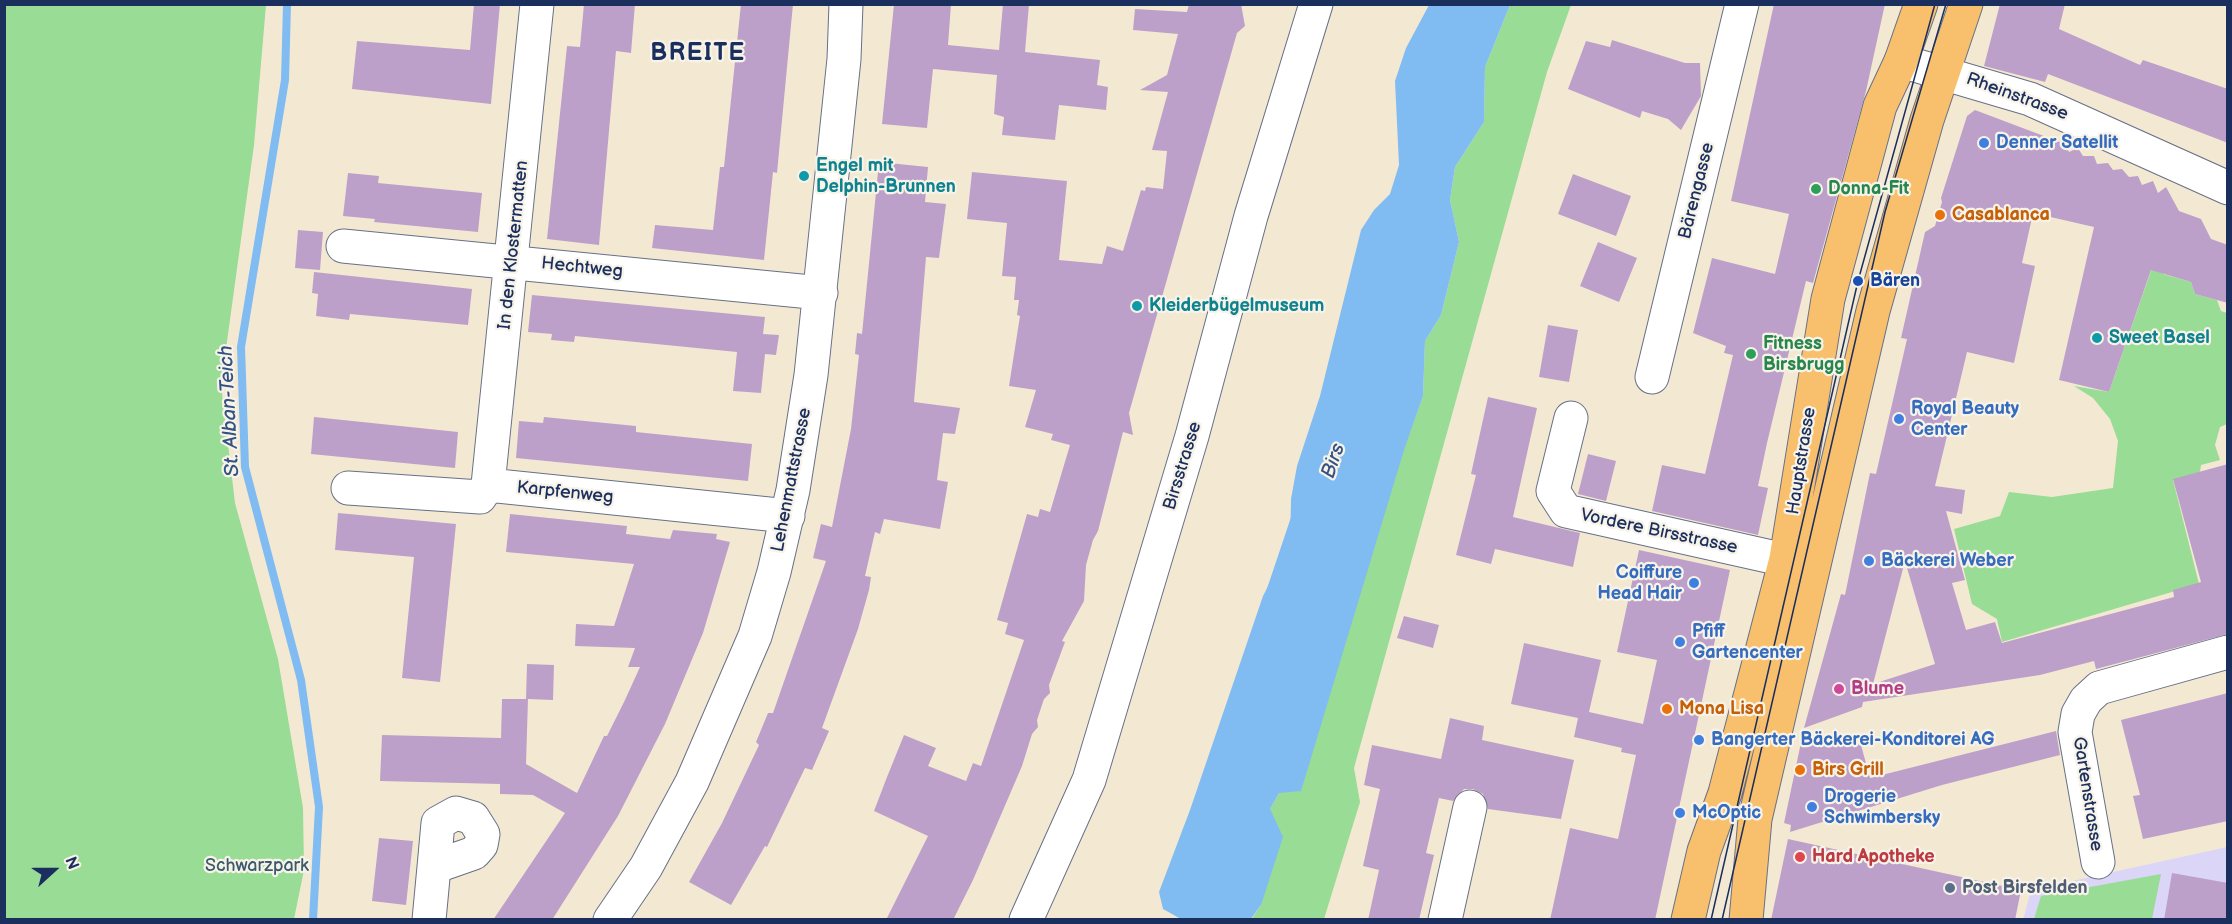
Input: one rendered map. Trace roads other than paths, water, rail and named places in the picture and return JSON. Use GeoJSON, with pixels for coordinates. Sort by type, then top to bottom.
{"type":"FeatureCollection","features":[{"type":"Feature","properties":{"kind":"main road","name":"Hauptstrasse"},"geometry":{"type":"LineString","coordinates":[[1746,920],[1755,819],[1800,563],[1828,299],[1880,106],[1901,61],[1922,4]]}},
{"type":"Feature","properties":{"kind":"main road","name":"Hauptstrasse"},"geometry":{"type":"LineString","coordinates":[[1688,920],[1704,851],[1800,563],[1943,71],[1966,4]]}},
{"type":"Feature","properties":{"kind":"street","name":"In den Klostermatten"},"geometry":{"type":"LineString","coordinates":[[488,485],[513,261],[537,4]]}},
{"type":"Feature","properties":{"kind":"street","name":"Lehenmattstrasse"},"geometry":{"type":"LineString","coordinates":[[610,920],[651,858],[693,782],[731,697],[755,636],[788,516],[811,375],[821,293],[844,59],[846,4]]}},
{"type":"Feature","properties":{"kind":"street","name":"Birsstrasse"},"geometry":{"type":"LineString","coordinates":[[1026,920],[1089,780],[1192,436],[1251,216],[1316,4]]}},
{"type":"Feature","properties":{"kind":"street","name":"Bärengasse"},"geometry":{"type":"LineString","coordinates":[[1652,377],[1742,4]]}},
{"type":"Feature","properties":{"kind":"street","name":"Rheinstrasse"},"geometry":{"type":"LineString","coordinates":[[1901,61],[1943,71],[2030,99],[2228,188]]}},
{"type":"Feature","properties":{"kind":"street","name":"Hechtweg"},"geometry":{"type":"LineString","coordinates":[[343,246],[821,293]]}},
{"type":"Feature","properties":{"kind":"street","name":"Vordere Birsstrasse"},"geometry":{"type":"LineString","coordinates":[[1571,418],[1552,491],[1566,511],[1800,563]]}},
{"type":"Feature","properties":{"kind":"street"},"geometry":{"type":"LineString","coordinates":[[348,488],[480,497],[488,485]]}},
{"type":"Feature","properties":{"kind":"street","name":"Karpfenweg"},"geometry":{"type":"LineString","coordinates":[[488,485],[788,516]]}},
{"type":"Feature","properties":{"kind":"street","name":"Gartenstrasse"},"geometry":{"type":"LineString","coordinates":[[2098,862],[2075,732],[2078,714],[2086,700],[2099,688],[2228,652]]}},
{"type":"Feature","properties":{"kind":"street"},"geometry":{"type":"LineString","coordinates":[[1444,920],[1470,807]]}},
{"type":"Feature","properties":{"kind":"street"},"geometry":{"type":"LineString","coordinates":[[429,920],[434,867]]}},
{"type":"Feature","properties":{"kind":"water"},"geometry":{"type":"Polygon","coordinates":[[[1429,5],[1510,5],[1485,67],[1484,122],[1455,167],[1450,200],[1459,242],[1441,315],[1425,341],[1423,396],[1404,450],[1301,791],[1279,793],[1270,809],[1283,837],[1261,905],[1251,919],[1181,919],[1163,909],[1159,892],[1190,810],[1263,596],[1277,569],[1310,581],[1320,569],[1290,552],[1291,499],[1297,466],[1320,396],[1361,230],[1374,210],[1390,194],[1399,165],[1395,81],[1406,48],[1429,5]]]}},
{"type":"Feature","properties":{"kind":"waterway","name":"St. Alban-Teich"},"geometry":{"type":"LineString","coordinates":[[287,4],[285,80],[241,347],[245,467],[301,680],[319,807],[313,920]]}},
{"type":"Feature","properties":{"kind":"waterway","name":"Birs"},"geometry":{"type":"LineString","coordinates":[[1275,637],[1322,497]]}},
{"type":"Feature","properties":{"kind":"tram line"},"geometry":{"type":"LineString","coordinates":[[1711,920],[1858,281],[1935,4]]}},
{"type":"Feature","properties":{"kind":"tram line"},"geometry":{"type":"LineString","coordinates":[[1722,920],[1885,212],[1946,4]]}},
{"type":"Feature","properties":{"kind":"place","name":"Denner Satellit"},"geometry":{"type":"Point","coordinates":[1984,143]}},
{"type":"Feature","properties":{"kind":"place","name":"Engel mit Delphin-Brunnen"},"geometry":{"type":"Point","coordinates":[804,176]}},
{"type":"Feature","properties":{"kind":"place","name":"Donna-Fit"},"geometry":{"type":"Point","coordinates":[1816,189]}},
{"type":"Feature","properties":{"kind":"place","name":"Casablanca"},"geometry":{"type":"Point","coordinates":[1940,215]}},
{"type":"Feature","properties":{"kind":"place","name":"Bären"},"geometry":{"type":"Point","coordinates":[1858,281]}},
{"type":"Feature","properties":{"kind":"place","name":"Kleiderbügelmuseum"},"geometry":{"type":"Point","coordinates":[1137,306]}},
{"type":"Feature","properties":{"kind":"place","name":"Sweet Basel"},"geometry":{"type":"Point","coordinates":[2097,338]}},
{"type":"Feature","properties":{"kind":"place","name":"Fitness Birsbrugg"},"geometry":{"type":"Point","coordinates":[1751,354]}},
{"type":"Feature","properties":{"kind":"place","name":"Royal Beauty Center"},"geometry":{"type":"Point","coordinates":[1899,419]}},
{"type":"Feature","properties":{"kind":"place","name":"Bäckerei Weber"},"geometry":{"type":"Point","coordinates":[1869,561]}},
{"type":"Feature","properties":{"kind":"place","name":"Coiffure Head Hair"},"geometry":{"type":"Point","coordinates":[1694,583]}},
{"type":"Feature","properties":{"kind":"place","name":"Pfiff Gartencenter"},"geometry":{"type":"Point","coordinates":[1680,642]}},
{"type":"Feature","properties":{"kind":"place","name":"Blume"},"geometry":{"type":"Point","coordinates":[1839,689]}},
{"type":"Feature","properties":{"kind":"place","name":"Mona Lisa"},"geometry":{"type":"Point","coordinates":[1667,709]}},
{"type":"Feature","properties":{"kind":"place","name":"Bangerter Bäckerei-Konditorei AG"},"geometry":{"type":"Point","coordinates":[1699,740]}},
{"type":"Feature","properties":{"kind":"place","name":"Birs Grill"},"geometry":{"type":"Point","coordinates":[1800,770]}},
{"type":"Feature","properties":{"kind":"place","name":"Drogerie Schwimbersky"},"geometry":{"type":"Point","coordinates":[1812,807]}},
{"type":"Feature","properties":{"kind":"place","name":"McOptic"},"geometry":{"type":"Point","coordinates":[1680,813]}},
{"type":"Feature","properties":{"kind":"place","name":"Hard Apotheke"},"geometry":{"type":"Point","coordinates":[1800,857]}},
{"type":"Feature","properties":{"kind":"place","name":"Post Birsfelden"},"geometry":{"type":"Point","coordinates":[1950,888]}},
{"type":"Feature","properties":{"kind":"district","name":"BREITE"},"geometry":{"type":"Point","coordinates":[698,54]}},
{"type":"Feature","properties":{"kind":"park label","name":"Schwarzpark"},"geometry":{"type":"Point","coordinates":[257,866]}}]}
